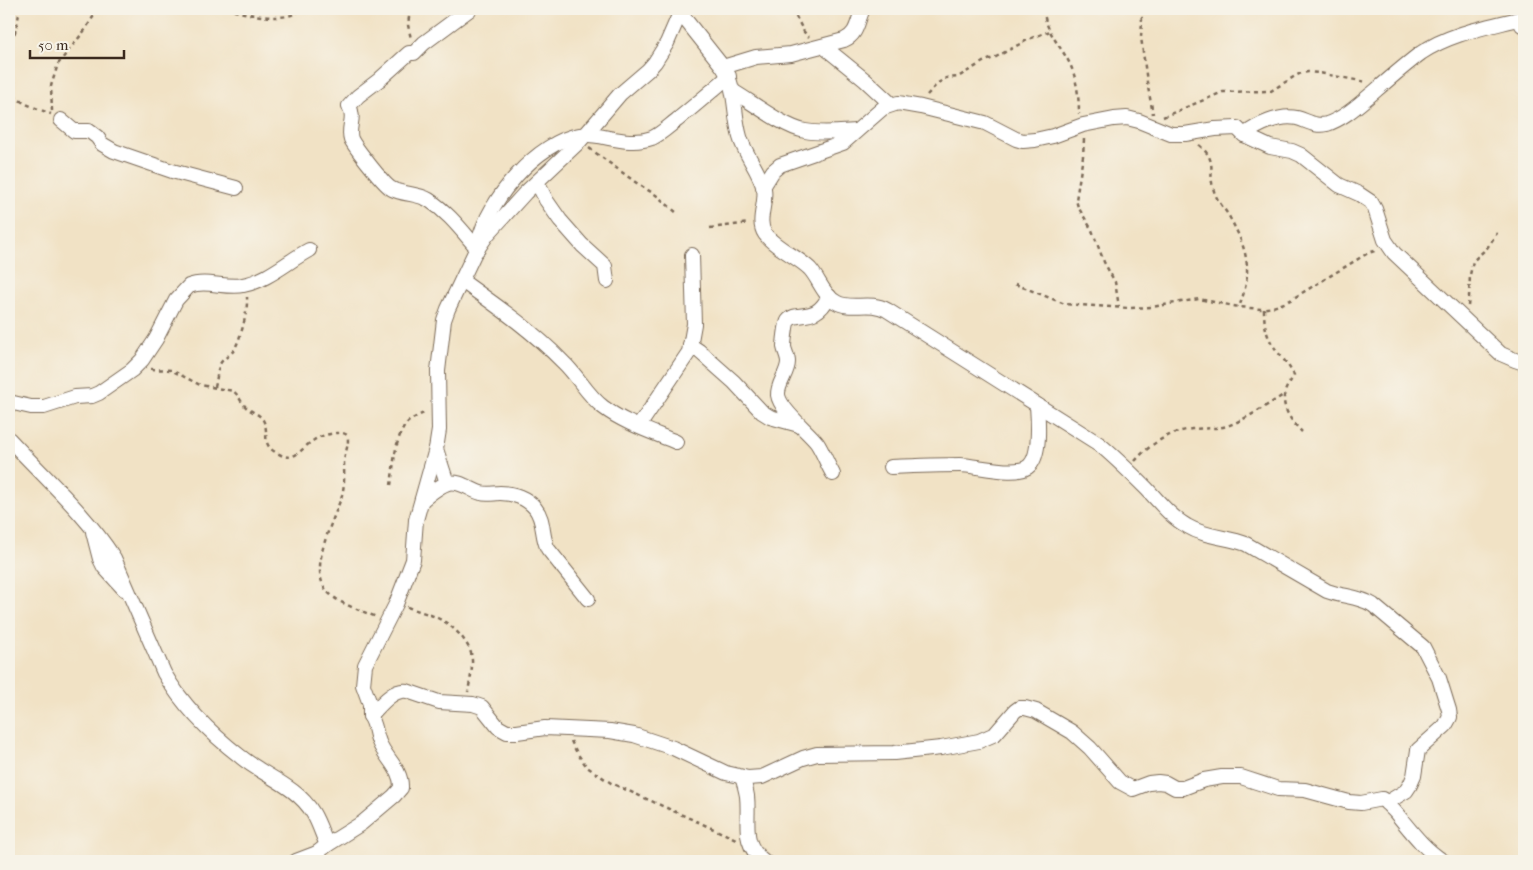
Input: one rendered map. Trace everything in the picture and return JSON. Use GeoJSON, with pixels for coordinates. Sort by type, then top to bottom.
{"type":"FeatureCollection","features":[{"type":"Feature","properties":{"kind":"street"},"geometry":{"type":"LineString","coordinates":[[470,9],[424,43],[414,53],[409,52],[380,80],[367,88],[350,104],[353,115],[351,139],[392,190],[417,195],[430,201],[454,221],[478,249]]}},
{"type":"Feature","properties":{"kind":"street"},"geometry":{"type":"LineString","coordinates":[[478,249],[481,232],[492,207],[504,189],[546,149],[563,140],[583,138],[630,141],[653,137],[683,115],[726,71],[756,57],[791,54],[840,42],[850,37],[857,28],[863,9]]}},
{"type":"Feature","properties":{"kind":"street"},"geometry":{"type":"LineString","coordinates":[[679,11],[726,71],[733,91],[744,150],[764,187],[763,230],[767,237],[808,267],[829,296],[837,303],[845,305],[876,305],[888,310],[1099,444],[1127,469],[1166,510],[1185,526],[1205,534],[1233,539],[1246,544],[1327,591],[1338,595],[1364,599],[1423,647],[1439,678],[1450,716],[1445,726],[1418,750],[1414,776],[1406,791],[1386,803]]}},
{"type":"Feature","properties":{"kind":"street"},"geometry":{"type":"LineString","coordinates":[[296,861],[320,853],[362,823],[401,788],[400,777],[379,743],[374,721],[370,716],[370,704],[363,685],[364,665],[396,604],[414,560],[416,520],[436,449],[439,430],[438,371],[444,320],[448,309],[478,249],[507,211],[583,138],[620,94],[656,62],[667,43],[679,11]]}},
{"type":"Feature","properties":{"kind":"street"},"geometry":{"type":"LineString","coordinates":[[1244,135],[1266,123],[1290,118],[1317,125],[1328,124],[1354,109],[1423,52],[1462,33],[1522,18],[1523,25]]}},
{"type":"Feature","properties":{"kind":"street"},"geometry":{"type":"LineString","coordinates":[[823,46],[891,104]]}},
{"type":"Feature","properties":{"kind":"street"},"geometry":{"type":"LineString","coordinates":[[733,91],[787,125],[798,129],[819,132],[856,131]]}},
{"type":"Feature","properties":{"kind":"street"},"geometry":{"type":"LineString","coordinates":[[764,187],[773,171],[780,165],[838,146],[883,108],[898,103],[921,107],[985,124],[1023,141],[1053,136],[1081,126],[1127,118],[1155,124],[1171,134],[1185,134],[1215,128],[1237,128],[1244,135],[1270,147],[1292,151],[1301,155],[1339,185],[1365,198],[1375,209],[1389,247],[1501,354],[1524,363]]}},
{"type":"Feature","properties":{"kind":"street"},"geometry":{"type":"LineString","coordinates":[[60,120],[74,131],[89,131],[102,144],[114,152],[172,171],[236,188]]}},
{"type":"Feature","properties":{"kind":"street"},"geometry":{"type":"LineString","coordinates":[[537,182],[546,200],[560,220],[582,245],[605,266],[607,281]]}},
{"type":"Feature","properties":{"kind":"street"},"geometry":{"type":"LineString","coordinates":[[9,402],[37,408],[50,406],[75,397],[95,395],[132,370],[142,360],[152,346],[176,300],[188,286],[205,284],[244,285],[262,278],[310,250]]}},
{"type":"Feature","properties":{"kind":"street"},"geometry":{"type":"LineString","coordinates":[[639,426],[686,357],[690,346],[694,314],[692,256]]}},
{"type":"Feature","properties":{"kind":"street"},"geometry":{"type":"LineString","coordinates":[[462,281],[498,306],[540,340],[569,368],[588,394],[603,407],[639,426],[676,442]]}},
{"type":"Feature","properties":{"kind":"street"},"geometry":{"type":"LineString","coordinates":[[829,296],[825,304],[817,312],[791,318],[786,326],[784,346],[788,364],[778,394],[780,401],[799,425],[817,443],[833,474]]}},
{"type":"Feature","properties":{"kind":"street"},"geometry":{"type":"LineString","coordinates":[[690,346],[734,382],[762,412],[770,417],[799,425]]}},
{"type":"Feature","properties":{"kind":"street"},"geometry":{"type":"LineString","coordinates":[[891,467],[960,465],[1000,470],[1029,467],[1034,458],[1038,426],[1037,405]]}},
{"type":"Feature","properties":{"kind":"street"},"geometry":{"type":"LineString","coordinates":[[9,439],[35,468],[77,508],[114,558],[164,673],[188,708],[212,734],[242,759],[285,785],[313,812],[320,853]]}},
{"type":"Feature","properties":{"kind":"street"},"geometry":{"type":"LineString","coordinates":[[436,449],[447,483]]}},
{"type":"Feature","properties":{"kind":"street"},"geometry":{"type":"LineString","coordinates":[[422,500],[447,483],[461,484],[486,494],[511,494],[520,497],[531,504],[540,517],[544,541],[548,549],[588,599]]}},
{"type":"Feature","properties":{"kind":"street"},"geometry":{"type":"LineString","coordinates":[[370,716],[391,696],[403,690],[439,702],[466,703],[483,708],[498,727],[507,732],[536,728],[610,731],[634,735],[674,748],[726,773],[752,778],[762,777],[803,758],[817,754],[894,753],[941,748],[979,741],[995,734],[1012,713],[1022,708],[1036,711],[1072,732],[1090,748],[1120,782],[1133,790],[1158,782],[1166,783],[1175,788],[1183,788],[1204,780],[1222,777],[1242,777],[1278,789],[1304,790],[1361,804],[1382,799],[1395,811],[1421,844],[1443,861]]}},
{"type":"Feature","properties":{"kind":"street"},"geometry":{"type":"LineString","coordinates":[[742,777],[747,795],[747,828],[750,844],[757,856],[764,861]]}},
{"type":"Feature","properties":{"kind":"path"},"geometry":{"type":"LineString","coordinates":[[9,49],[20,9]]}},
{"type":"Feature","properties":{"kind":"path"},"geometry":{"type":"LineString","coordinates":[[9,88],[10,92],[20,100],[53,115],[51,86],[58,64],[85,30],[98,9]]}},
{"type":"Feature","properties":{"kind":"path"},"geometry":{"type":"LineString","coordinates":[[226,9],[278,17],[290,16],[301,9]]}},
{"type":"Feature","properties":{"kind":"path"},"geometry":{"type":"LineString","coordinates":[[410,9],[408,25],[414,53]]}},
{"type":"Feature","properties":{"kind":"path"},"geometry":{"type":"LineString","coordinates":[[792,9],[807,35],[823,46]]}},
{"type":"Feature","properties":{"kind":"path"},"geometry":{"type":"LineString","coordinates":[[1042,9],[1045,22],[1072,67],[1079,103],[1083,156],[1076,200],[1078,207],[1092,230],[1104,262],[1115,282],[1119,307]]}},
{"type":"Feature","properties":{"kind":"path"},"geometry":{"type":"LineString","coordinates":[[1141,9],[1141,37],[1155,124],[1223,92],[1271,91],[1295,76],[1308,72],[1335,75],[1382,85]]}},
{"type":"Feature","properties":{"kind":"path"},"geometry":{"type":"LineString","coordinates":[[921,107],[931,89],[946,78],[958,77],[1029,39],[1050,31]]}},
{"type":"Feature","properties":{"kind":"path"},"geometry":{"type":"LineString","coordinates":[[1185,134],[1210,156],[1212,182],[1216,196],[1231,220],[1245,251],[1248,278],[1239,307]]}},
{"type":"Feature","properties":{"kind":"path"},"geometry":{"type":"LineString","coordinates":[[583,138],[638,184],[656,195],[677,213]]}},
{"type":"Feature","properties":{"kind":"path"},"geometry":{"type":"LineString","coordinates":[[710,228],[762,220]]}},
{"type":"Feature","properties":{"kind":"path"},"geometry":{"type":"LineString","coordinates":[[1465,320],[1470,297],[1471,267],[1497,233]]}},
{"type":"Feature","properties":{"kind":"path"},"geometry":{"type":"LineString","coordinates":[[1015,284],[1065,304],[1152,307],[1199,299],[1239,307],[1264,309],[1288,302],[1368,253],[1389,247]]}},
{"type":"Feature","properties":{"kind":"path"},"geometry":{"type":"LineString","coordinates":[[215,387],[220,365],[233,352],[241,330],[247,303],[244,285]]}},
{"type":"Feature","properties":{"kind":"path"},"geometry":{"type":"LineString","coordinates":[[1264,309],[1266,329],[1272,346],[1294,375],[1286,389],[1285,408],[1302,432]]}},
{"type":"Feature","properties":{"kind":"path"},"geometry":{"type":"LineString","coordinates":[[132,370],[171,370],[200,385],[234,391],[238,394],[244,406],[260,416],[265,426],[267,443],[270,448],[283,456],[293,456],[314,439],[328,434],[343,433],[347,435],[348,439],[344,457],[343,494],[328,532],[320,569],[321,580],[332,596],[387,622]]}},
{"type":"Feature","properties":{"kind":"path"},"geometry":{"type":"LineString","coordinates":[[1127,469],[1146,448],[1174,433],[1191,429],[1218,428],[1228,425],[1268,405],[1285,394]]}},
{"type":"Feature","properties":{"kind":"path"},"geometry":{"type":"LineString","coordinates":[[391,484],[396,448],[405,427],[410,421],[425,412],[439,398]]}},
{"type":"Feature","properties":{"kind":"path"},"geometry":{"type":"LineString","coordinates":[[396,604],[448,622],[469,647],[472,674],[466,703]]}},
{"type":"Feature","properties":{"kind":"path"},"geometry":{"type":"LineString","coordinates":[[558,729],[568,735],[577,754],[587,767],[611,783],[750,844]]}}]}
